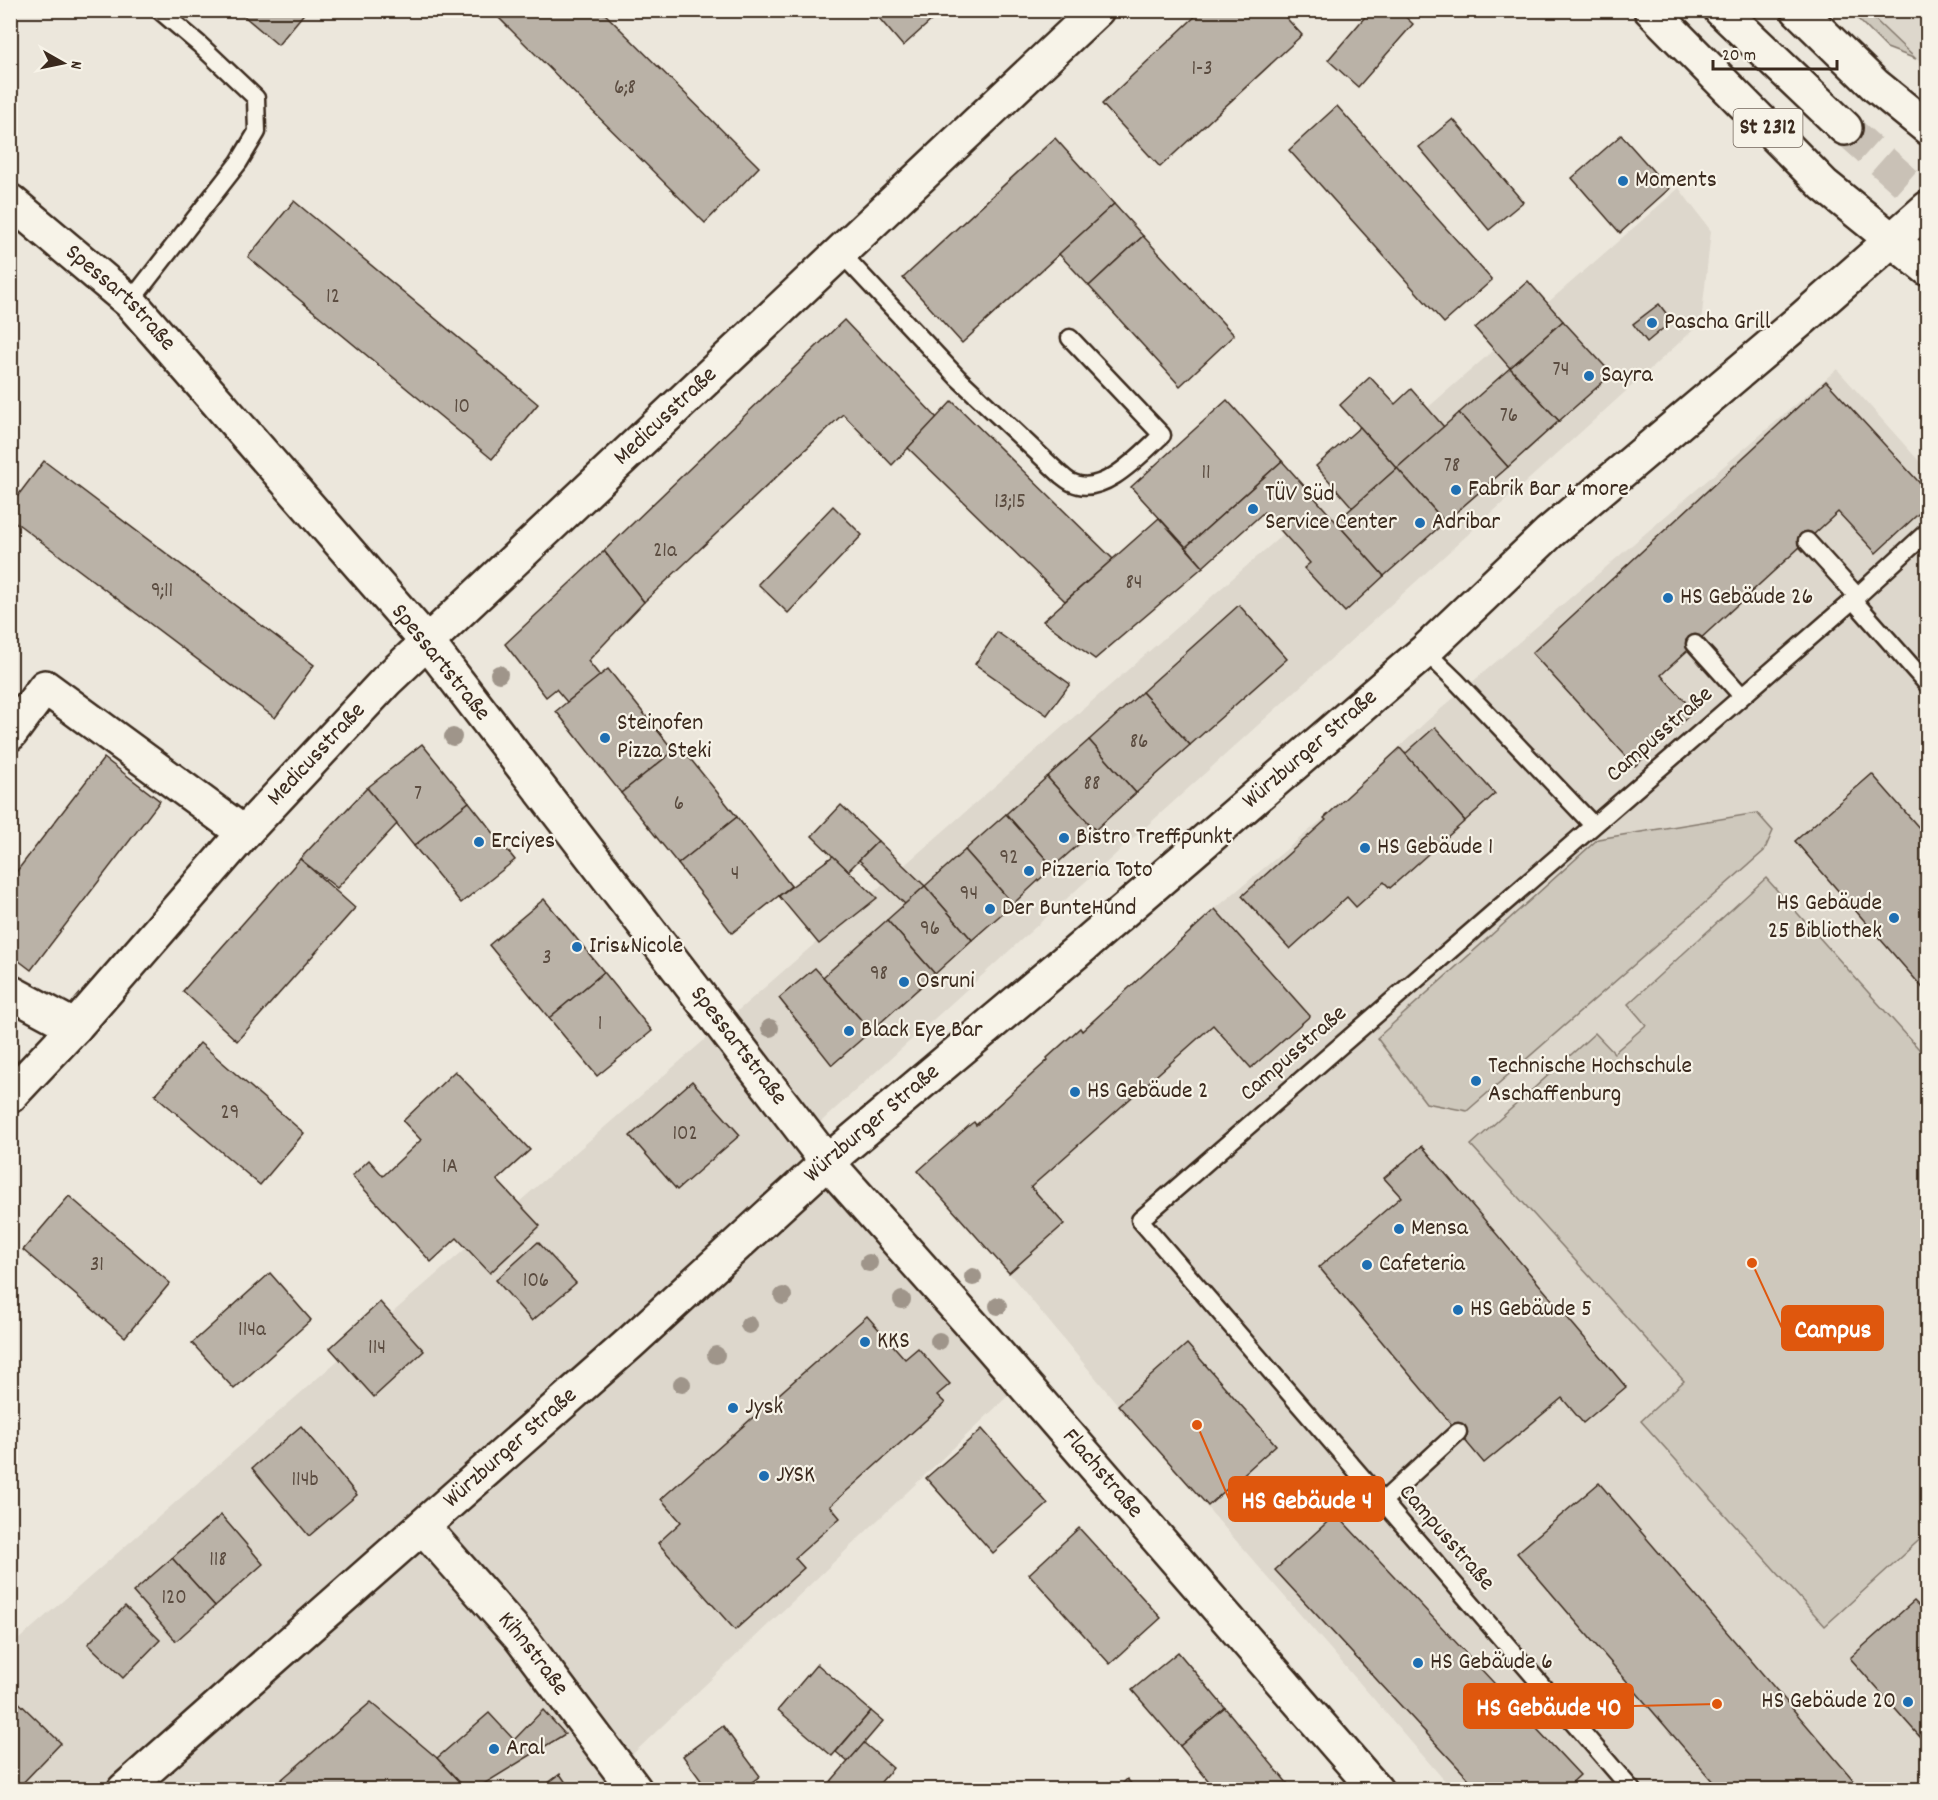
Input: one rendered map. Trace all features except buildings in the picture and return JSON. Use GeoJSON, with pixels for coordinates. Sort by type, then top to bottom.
{"type":"FeatureCollection","features":[{"type":"Feature","properties":{"kind":"main road","name":"Medicusstraße"},"geometry":{"type":"LineString","coordinates":[[10,1096],[75,1027],[244,833],[386,681],[1097,10]]}},
{"type":"Feature","properties":{"kind":"main road","name":"St 2312"},"geometry":{"type":"LineString","coordinates":[[1651,10],[1824,185],[1910,224],[1928,270]]}},
{"type":"Feature","properties":{"kind":"main road"},"geometry":{"type":"LineString","coordinates":[[1721,10],[1845,128]]}},
{"type":"Feature","properties":{"kind":"main road"},"geometry":{"type":"LineString","coordinates":[[1798,10],[1875,85],[1928,128]]}},
{"type":"Feature","properties":{"kind":"main road","name":"Spessartstraße"},"geometry":{"type":"LineString","coordinates":[[10,201],[130,302],[427,642],[827,1162]]}},
{"type":"Feature","properties":{"kind":"main road","name":"Würzburger Straße"},"geometry":{"type":"LineString","coordinates":[[124,1790],[630,1343],[827,1162],[1074,954],[1425,651],[1549,532],[1802,319],[1910,224]]}},
{"type":"Feature","properties":{"kind":"main road"},"geometry":{"type":"LineString","coordinates":[[10,734],[45,687],[244,833]]}},
{"type":"Feature","properties":{"kind":"main road"},"geometry":{"type":"LineString","coordinates":[[10,992],[75,1027]]}},
{"type":"Feature","properties":{"kind":"main road","name":"Flachstraße"},"geometry":{"type":"LineString","coordinates":[[827,1162],[988,1343],[1376,1790]]}},
{"type":"Feature","properties":{"kind":"main road","name":"Kihnstraße"},"geometry":{"type":"LineString","coordinates":[[423,1527],[521,1638],[635,1790]]}},
{"type":"Feature","properties":{"kind":"lane"},"geometry":{"type":"LineString","coordinates":[[130,302],[239,162],[257,132],[256,98],[159,10]]}},
{"type":"Feature","properties":{"kind":"lane"},"geometry":{"type":"LineString","coordinates":[[840,252],[958,378],[1061,475],[1075,484],[1093,485],[1110,480],[1162,435],[1070,338]]}},
{"type":"Feature","properties":{"kind":"lane","name":"Campusstraße"},"geometry":{"type":"LineString","coordinates":[[1632,1790],[1140,1220],[1855,598],[1928,531]]}},
{"type":"Feature","properties":{"kind":"lane"},"geometry":{"type":"LineString","coordinates":[[1806,541],[1928,685]]}},
{"type":"Feature","properties":{"kind":"lane"},"geometry":{"type":"LineString","coordinates":[[1695,644],[1742,696]]}},
{"type":"Feature","properties":{"kind":"lane"},"geometry":{"type":"LineString","coordinates":[[1425,651],[1593,825]]}},
{"type":"Feature","properties":{"kind":"lane"},"geometry":{"type":"LineString","coordinates":[[1383,1501],[1458,1432]]}},
{"type":"Feature","properties":{"kind":"shaded area"},"geometry":{"type":"Polygon","coordinates":[[[1850,11],[1866,11],[1916,59],[1887,48],[1850,11]]]}},
{"type":"Feature","properties":{"kind":"shaded area"},"geometry":{"type":"Polygon","coordinates":[[[1866,11],[1927,11],[1927,68],[1916,59],[1866,11]]]}},
{"type":"Feature","properties":{"kind":"shaded area"},"geometry":{"type":"Polygon","coordinates":[[[1679,188],[1711,231],[1701,323],[803,1138],[1013,1391],[615,1771],[630,1789],[11,1789],[10,1647],[1679,188]]]}},
{"type":"Feature","properties":{"kind":"shaded area","name":"Technische Hochschule Aschaffenburg"},"geometry":{"type":"Polygon","coordinates":[[[1837,369],[1927,470],[1927,1789],[1452,1789],[1118,1405],[1009,1273],[971,1124],[974,1122],[976,1124],[1048,1060],[1047,1058],[1080,1028],[1083,1030],[1215,909],[1324,818],[1428,720],[1837,369]]]}},
{"type":"Feature","properties":{"kind":"shaded area"},"geometry":{"type":"Polygon","coordinates":[[[1757,813],[1773,831],[1764,851],[1467,1111],[1426,1103],[1377,1038],[1598,839],[1757,813]]]}},
{"type":"Feature","properties":{"kind":"shaded area"},"geometry":{"type":"Polygon","coordinates":[[[1766,878],[1927,1058],[1927,1533],[1825,1626],[1641,1421],[1684,1381],[1471,1145],[1595,1033],[1614,1053],[1646,1025],[1628,1004],[1766,878]]]}},
{"type":"Feature","properties":{"kind":"tunnel"},"geometry":{"type":"LineString","coordinates":[[1845,128],[1928,202]]}},
{"type":"Feature","properties":{"kind":"place","name":"Moments"},"geometry":{"type":"Point","coordinates":[1623,181]}},
{"type":"Feature","properties":{"kind":"place","name":"Pascha Grill"},"geometry":{"type":"Point","coordinates":[1652,323]}},
{"type":"Feature","properties":{"kind":"place","name":"Sayra"},"geometry":{"type":"Point","coordinates":[1589,376]}},
{"type":"Feature","properties":{"kind":"place","name":"Fabrik Bar & more"},"geometry":{"type":"Point","coordinates":[1456,490]}},
{"type":"Feature","properties":{"kind":"place","name":"TÜV Süd Service Center"},"geometry":{"type":"Point","coordinates":[1253,509]}},
{"type":"Feature","properties":{"kind":"place","name":"Adribar"},"geometry":{"type":"Point","coordinates":[1420,523]}},
{"type":"Feature","properties":{"kind":"place","name":"HS Gebäude 26"},"geometry":{"type":"Point","coordinates":[1668,598]}},
{"type":"Feature","properties":{"kind":"place","name":"Steinofen Pizza Steki"},"geometry":{"type":"Point","coordinates":[605,738]}},
{"type":"Feature","properties":{"kind":"place","name":"Bistro Treffpunkt"},"geometry":{"type":"Point","coordinates":[1064,838]}},
{"type":"Feature","properties":{"kind":"place","name":"Erciyes"},"geometry":{"type":"Point","coordinates":[479,842]}},
{"type":"Feature","properties":{"kind":"place","name":"HS Gebäude 1"},"geometry":{"type":"Point","coordinates":[1365,848]}},
{"type":"Feature","properties":{"kind":"place","name":"Pizzeria Toto"},"geometry":{"type":"Point","coordinates":[1029,871]}},
{"type":"Feature","properties":{"kind":"place","name":"Der BunteHund"},"geometry":{"type":"Point","coordinates":[990,909]}},
{"type":"Feature","properties":{"kind":"place","name":"HS Gebäude 25 Bibliothek"},"geometry":{"type":"Point","coordinates":[1894,918]}},
{"type":"Feature","properties":{"kind":"place","name":"Iris&Nicole"},"geometry":{"type":"Point","coordinates":[577,947]}},
{"type":"Feature","properties":{"kind":"place","name":"Osruni"},"geometry":{"type":"Point","coordinates":[904,982]}},
{"type":"Feature","properties":{"kind":"place","name":"Black Eye Bar"},"geometry":{"type":"Point","coordinates":[849,1031]}},
{"type":"Feature","properties":{"kind":"place","name":"Technische Hochschule Aschaffenburg"},"geometry":{"type":"Point","coordinates":[1476,1081]}},
{"type":"Feature","properties":{"kind":"place","name":"HS Gebäude 2"},"geometry":{"type":"Point","coordinates":[1075,1092]}},
{"type":"Feature","properties":{"kind":"place","name":"Mensa"},"geometry":{"type":"Point","coordinates":[1399,1229]}},
{"type":"Feature","properties":{"kind":"place","name":"Campus"},"geometry":{"type":"Point","coordinates":[1752,1263]}},
{"type":"Feature","properties":{"kind":"place","name":"Cafeteria"},"geometry":{"type":"Point","coordinates":[1367,1265]}},
{"type":"Feature","properties":{"kind":"place","name":"HS Gebäude 5"},"geometry":{"type":"Point","coordinates":[1458,1310]}},
{"type":"Feature","properties":{"kind":"place","name":"KKS"},"geometry":{"type":"Point","coordinates":[865,1342]}},
{"type":"Feature","properties":{"kind":"place","name":"Jysk"},"geometry":{"type":"Point","coordinates":[733,1408]}},
{"type":"Feature","properties":{"kind":"place","name":"HS Gebäude 4"},"geometry":{"type":"Point","coordinates":[1197,1425]}},
{"type":"Feature","properties":{"kind":"place","name":"JYSK"},"geometry":{"type":"Point","coordinates":[764,1476]}},
{"type":"Feature","properties":{"kind":"place","name":"HS Gebäude 6"},"geometry":{"type":"Point","coordinates":[1418,1663]}},
{"type":"Feature","properties":{"kind":"place","name":"HS Gebäude 20"},"geometry":{"type":"Point","coordinates":[1908,1702]}},
{"type":"Feature","properties":{"kind":"place","name":"HS Gebäude 40"},"geometry":{"type":"Point","coordinates":[1717,1704]}},
{"type":"Feature","properties":{"kind":"place","name":"Aral"},"geometry":{"type":"Point","coordinates":[494,1749]}}]}
